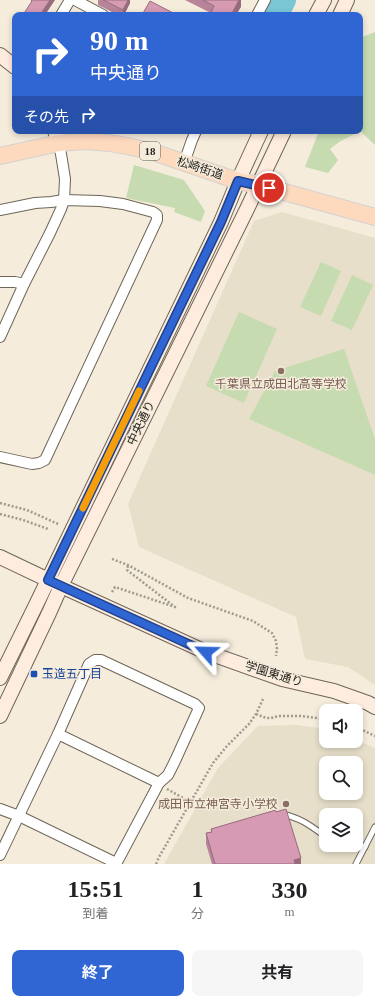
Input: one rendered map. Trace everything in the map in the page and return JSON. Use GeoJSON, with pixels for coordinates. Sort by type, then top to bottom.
{"type":"FeatureCollection","features":[{"type":"Feature","properties":{"kind":"main road","name":"松崎街道"},"geometry":{"type":"LineString","coordinates":[[0,156],[57,137],[122,145],[150,151],[238,181],[259,185],[375,217]]}},
{"type":"Feature","properties":{"kind":"street"},"geometry":{"type":"LineString","coordinates":[[63,12],[70,0]]}},
{"type":"Feature","properties":{"kind":"street"},"geometry":{"type":"LineString","coordinates":[[75,0],[97,12]]}},
{"type":"Feature","properties":{"kind":"street"},"geometry":{"type":"LineString","coordinates":[[318,12],[324,0]]}},
{"type":"Feature","properties":{"kind":"street"},"geometry":{"type":"LineString","coordinates":[[341,12],[347,0]]}},
{"type":"Feature","properties":{"kind":"street"},"geometry":{"type":"LineString","coordinates":[[258,12],[261,1]]}},
{"type":"Feature","properties":{"kind":"street"},"geometry":{"type":"LineString","coordinates":[[0,55],[12,65]]}},
{"type":"Feature","properties":{"kind":"street"},"geometry":{"type":"LineString","coordinates":[[184,163],[195,134]]}},
{"type":"Feature","properties":{"kind":"street","name":"中央通り"},"geometry":{"type":"LineString","coordinates":[[0,678],[221,222],[260,134]]}},
{"type":"Feature","properties":{"kind":"street","name":"中央通り"},"geometry":{"type":"LineString","coordinates":[[0,716],[50,613],[61,586],[259,185],[283,134]]}},
{"type":"Feature","properties":{"kind":"street"},"geometry":{"type":"LineString","coordinates":[[0,337],[24,284],[50,233],[64,200],[62,160],[57,137]]}},
{"type":"Feature","properties":{"kind":"street"},"geometry":{"type":"LineString","coordinates":[[0,210],[35,203],[64,200],[100,201],[123,204],[153,212],[156,215],[157,220],[45,460],[32,464],[0,458]]}},
{"type":"Feature","properties":{"kind":"street"},"geometry":{"type":"LineString","coordinates":[[0,282],[15,282],[24,284]]}},
{"type":"Feature","properties":{"kind":"street","name":"学園東通り"},"geometry":{"type":"LineString","coordinates":[[0,557],[206,652],[282,679],[334,691],[375,707]]}},
{"type":"Feature","properties":{"kind":"street"},"geometry":{"type":"LineString","coordinates":[[0,809],[19,816],[116,863],[159,783],[168,775],[199,708],[195,704],[101,660],[95,660],[89,664],[58,734],[19,816],[0,855]]}},
{"type":"Feature","properties":{"kind":"street"},"geometry":{"type":"LineString","coordinates":[[58,734],[159,783]]}},
{"type":"Feature","properties":{"kind":"lane"},"geometry":{"type":"LineString","coordinates":[[277,814],[297,818],[319,832]]}},
{"type":"Feature","properties":{"kind":"lane"},"geometry":{"type":"LineString","coordinates":[[356,864],[375,827]]}},
{"type":"Feature","properties":{"kind":"path"},"geometry":{"type":"LineString","coordinates":[[0,503],[27,510],[58,524]]}},
{"type":"Feature","properties":{"kind":"path"},"geometry":{"type":"LineString","coordinates":[[0,514],[48,529]]}},
{"type":"Feature","properties":{"kind":"path"},"geometry":{"type":"LineString","coordinates":[[112,559],[128,565],[188,598],[253,621],[272,633],[276,641],[276,656]]}},
{"type":"Feature","properties":{"kind":"path"},"geometry":{"type":"LineString","coordinates":[[112,592],[115,587],[175,607],[127,570],[128,565]]}},
{"type":"Feature","properties":{"kind":"path"},"geometry":{"type":"LineString","coordinates":[[156,864],[213,763],[227,746],[249,724],[256,714],[262,699]]}},
{"type":"Feature","properties":{"kind":"path"},"geometry":{"type":"LineString","coordinates":[[256,714],[266,718],[279,716],[300,716],[319,718]]}},
{"type":"Feature","properties":{"kind":"path"},"geometry":{"type":"LineString","coordinates":[[363,730],[375,736]]}},
{"type":"Feature","properties":{"kind":"path"},"geometry":{"type":"LineString","coordinates":[[159,783],[190,802]]}},
{"type":"Feature","properties":{"kind":"shaded area","name":"千葉県立成田北高等学校"},"geometry":{"type":"Polygon","coordinates":[[[282,212],[375,238],[375,685],[348,667],[305,659],[296,617],[139,547],[128,504],[254,221],[282,212]]]}},
{"type":"Feature","properties":{"kind":"shaded area","name":"成田市立神宮寺小学校"},"geometry":{"type":"Polygon","coordinates":[[[296,725],[319,728],[319,748],[363,748],[363,743],[375,748],[375,864],[164,864],[218,768],[258,726],[296,725]]]}},
{"type":"Feature","properties":{"kind":"green space"},"geometry":{"type":"Polygon","coordinates":[[[375,32],[375,145],[363,134],[363,37],[375,32]]]}},
{"type":"Feature","properties":{"kind":"green space"},"geometry":{"type":"Polygon","coordinates":[[[318,134],[354,134],[339,142],[330,149],[338,160],[328,173],[305,167],[318,134]]]}},
{"type":"Feature","properties":{"kind":"green space"},"geometry":{"type":"Polygon","coordinates":[[[134,165],[184,180],[205,211],[201,222],[174,212],[175,208],[126,198],[134,165]]]}},
{"type":"Feature","properties":{"kind":"green space"},"geometry":{"type":"Polygon","coordinates":[[[321,262],[341,271],[321,316],[300,307],[321,262]]]}},
{"type":"Feature","properties":{"kind":"green space"},"geometry":{"type":"Polygon","coordinates":[[[352,275],[373,285],[352,330],[331,321],[352,275]]]}},
{"type":"Feature","properties":{"kind":"green space"},"geometry":{"type":"Polygon","coordinates":[[[239,312],[277,329],[244,403],[206,386],[239,312]]]}},
{"type":"Feature","properties":{"kind":"green space"},"geometry":{"type":"Polygon","coordinates":[[[344,349],[375,439],[375,475],[249,419],[275,371],[344,349]]]}},
{"type":"Feature","properties":{"kind":"building"},"geometry":{"type":"Polygon","coordinates":[[[31,0],[50,0],[42,12],[25,12],[32,1],[31,0]]]}},
{"type":"Feature","properties":{"kind":"building"},"geometry":{"type":"Polygon","coordinates":[[[103,0],[128,0],[123,10],[103,0]]]}},
{"type":"Feature","properties":{"kind":"building"},"geometry":{"type":"Polygon","coordinates":[[[203,0],[239,0],[233,12],[211,12],[214,6],[203,0]]]}},
{"type":"Feature","properties":{"kind":"building"},"geometry":{"type":"Polygon","coordinates":[[[150,1],[171,12],[144,12],[150,1]]]}},
{"type":"Feature","properties":{"kind":"building"},"geometry":{"type":"Polygon","coordinates":[[[286,809],[301,858],[294,860],[295,864],[215,864],[206,833],[212,832],[211,829],[276,810],[276,812],[286,809]]]}},
{"type":"Feature","properties":{"kind":"waterway"},"geometry":{"type":"LineString","coordinates":[[278,12],[284,0]]}},
{"type":"Feature","properties":{"kind":"slow traffic"},"geometry":{"type":"LineString","coordinates":[[83,508],[139,391]]}},
{"type":"Feature","properties":{"kind":"place","name":"千葉県立成田北高等学校"},"geometry":{"type":"Point","coordinates":[281,371]}},
{"type":"Feature","properties":{"kind":"place","name":"玉造五丁目"},"geometry":{"type":"Point","coordinates":[34,674]}},
{"type":"Feature","properties":{"kind":"place","name":"成田市立神宮寺小学校"},"geometry":{"type":"Point","coordinates":[286,804]}},
{"type":"Feature","properties":{"kind":"route"},"geometry":{"type":"LineString","coordinates":[[206,652],[48,580],[221,222],[238,181],[269,188]]}}]}
